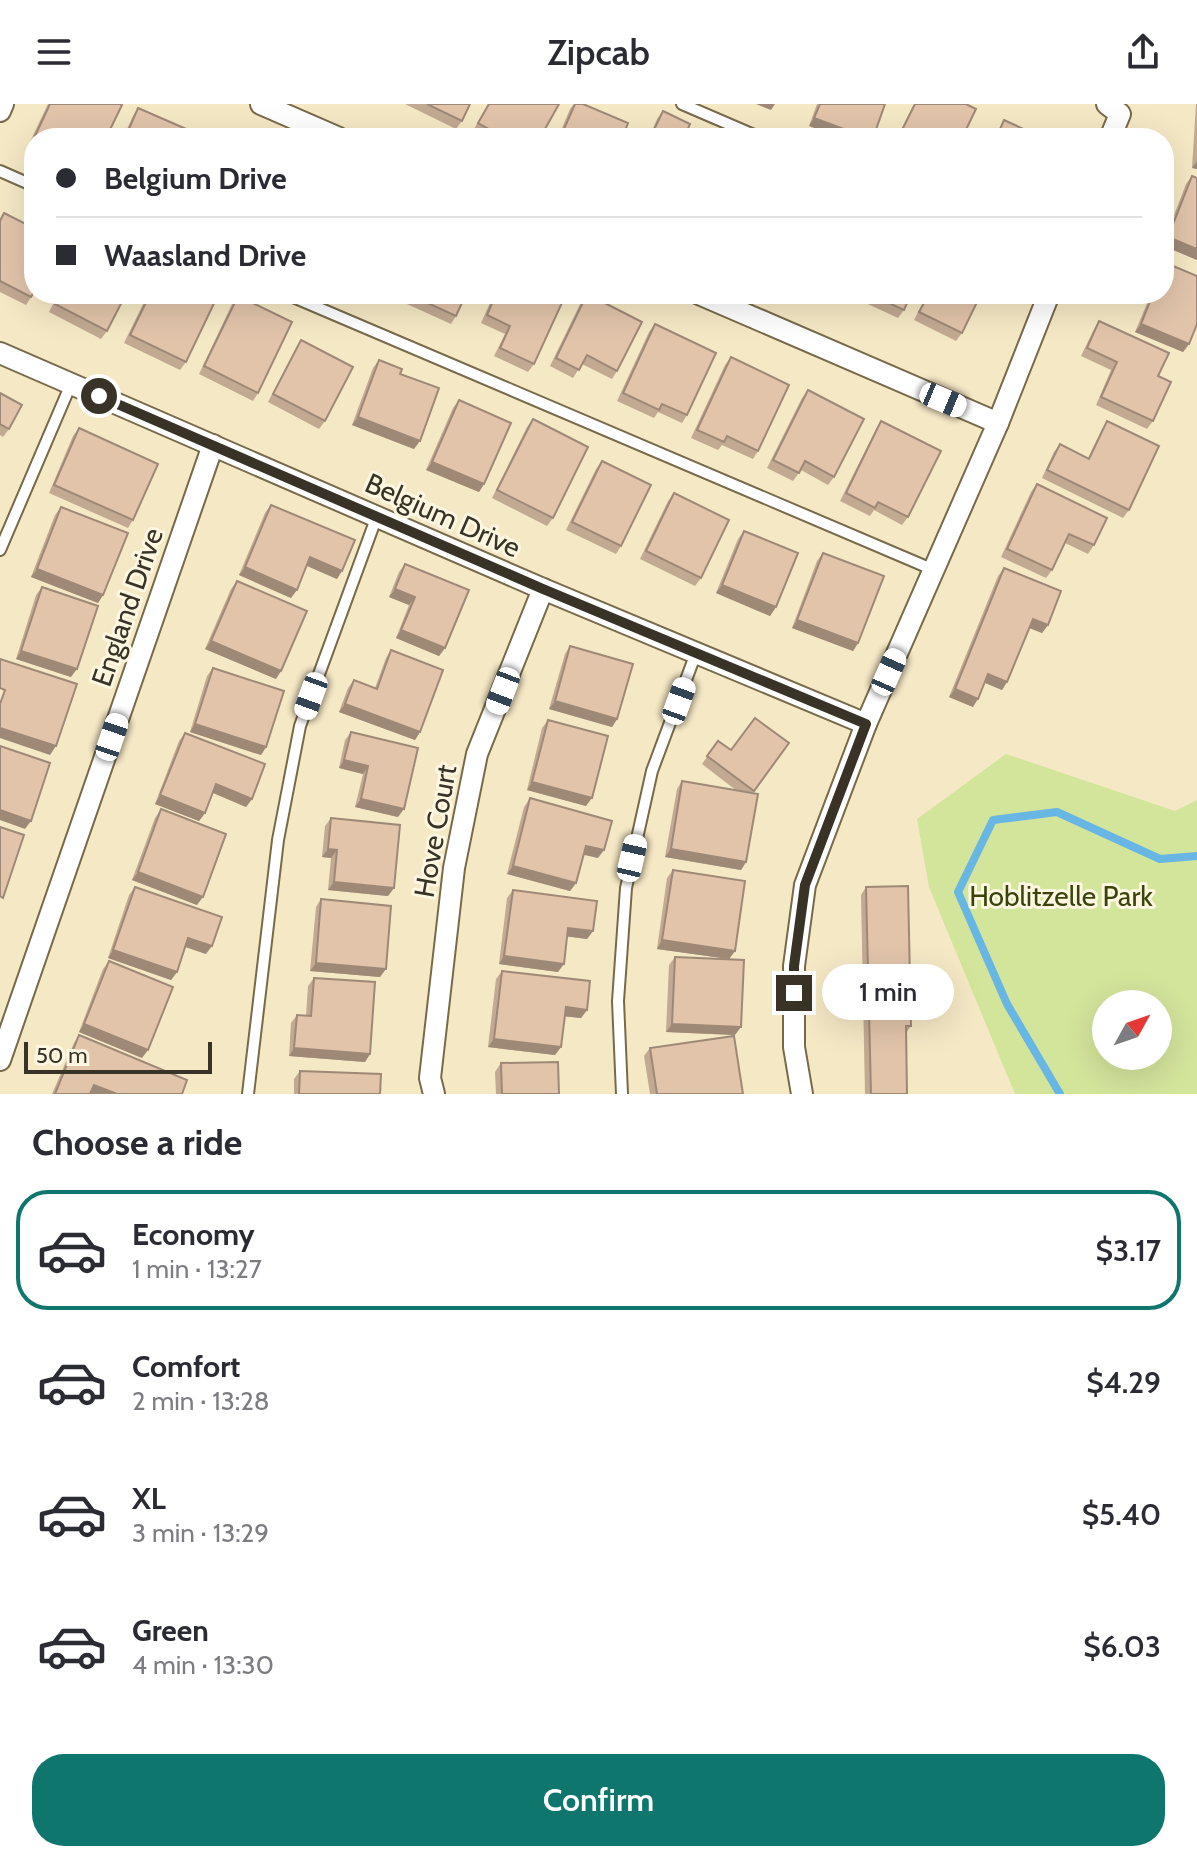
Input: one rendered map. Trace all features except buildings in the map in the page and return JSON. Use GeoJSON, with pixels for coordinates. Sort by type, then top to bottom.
{"type":"FeatureCollection","features":[{"type":"Feature","properties":{"kind":"street"},"geometry":{"type":"LineString","coordinates":[[0,111],[3,104]]}},
{"type":"Feature","properties":{"kind":"street"},"geometry":{"type":"LineString","coordinates":[[261,104],[316,128]]}},
{"type":"Feature","properties":{"kind":"street"},"geometry":{"type":"LineString","coordinates":[[1112,128],[1116,107]]}},
{"type":"Feature","properties":{"kind":"street"},"geometry":{"type":"LineString","coordinates":[[722,304],[998,423]]}},
{"type":"Feature","properties":{"kind":"street"},"geometry":{"type":"LineString","coordinates":[[802,1094],[794,1047],[794,966],[805,885],[866,724],[998,423],[1045,304]]}},
{"type":"Feature","properties":{"kind":"street","name":"Belgium Drive"},"geometry":{"type":"LineString","coordinates":[[0,353],[543,589],[866,724]]}},
{"type":"Feature","properties":{"kind":"street","name":"England Drive"},"geometry":{"type":"LineString","coordinates":[[0,1060],[213,445]]}},
{"type":"Feature","properties":{"kind":"street","name":"Hove Court"},"geometry":{"type":"LineString","coordinates":[[434,1094],[430,1078],[454,868],[477,754],[543,589]]}},
{"type":"Feature","properties":{"kind":"lane"},"geometry":{"type":"LineString","coordinates":[[682,104],[738,128]]}},
{"type":"Feature","properties":{"kind":"lane"},"geometry":{"type":"LineString","coordinates":[[0,171],[24,182]]}},
{"type":"Feature","properties":{"kind":"lane"},"geometry":{"type":"LineString","coordinates":[[309,304],[934,570]]}},
{"type":"Feature","properties":{"kind":"lane"},"geometry":{"type":"LineString","coordinates":[[0,550],[71,384]]}},
{"type":"Feature","properties":{"kind":"lane"},"geometry":{"type":"LineString","coordinates":[[248,1094],[278,840],[300,726],[377,516]]}},
{"type":"Feature","properties":{"kind":"lane"},"geometry":{"type":"LineString","coordinates":[[622,1094],[618,1001],[626,888],[652,771],[696,653]]}},
{"type":"Feature","properties":{"kind":"green space","name":"Hoblitzelle Park"},"geometry":{"type":"Polygon","coordinates":[[[1006,754],[1175,811],[1197,800],[1197,1094],[1015,1094],[929,887],[917,819],[1006,754]]]}},
{"type":"Feature","properties":{"kind":"waterway"},"geometry":{"type":"LineString","coordinates":[[1060,1094],[1007,1004],[958,892],[993,820],[1057,812],[1160,859],[1197,856]]}},
{"type":"Feature","properties":{"kind":"route"},"geometry":{"type":"LineString","coordinates":[[99,396],[543,589],[866,724],[805,885],[794,966],[794,993]]}}]}
